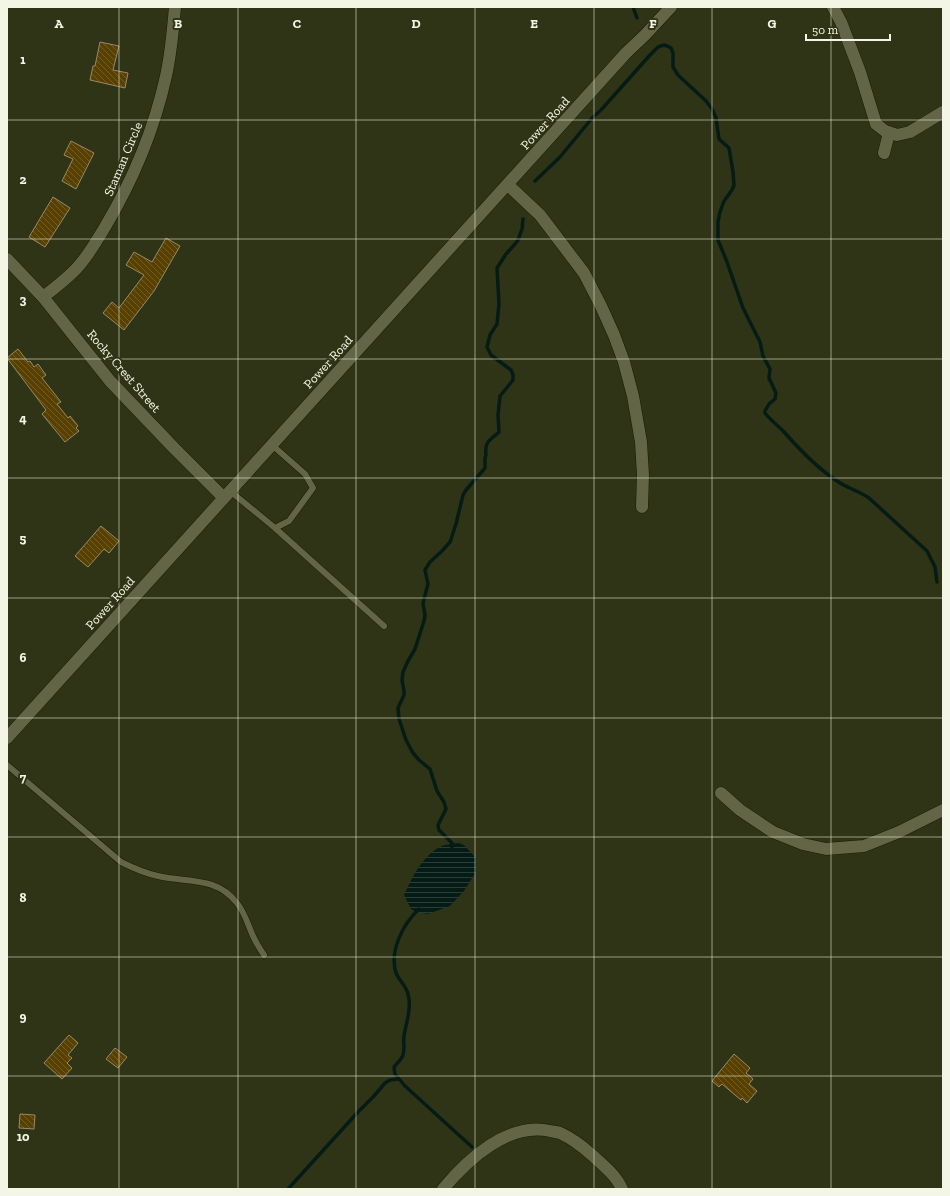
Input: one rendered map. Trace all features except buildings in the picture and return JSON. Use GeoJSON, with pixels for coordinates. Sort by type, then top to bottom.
{"type":"FeatureCollection","features":[{"type":"Feature","properties":{"kind":"street","name":"Staman Circle"},"geometry":{"type":"LineString","coordinates":[[43,297],[77,268],[97,240],[133,177],[158,109],[167,74],[174,7]]}},
{"type":"Feature","properties":{"kind":"street","name":"Power Road"},"geometry":{"type":"LineString","coordinates":[[7,738],[626,54],[671,7]]}},
{"type":"Feature","properties":{"kind":"street"},"geometry":{"type":"LineString","coordinates":[[834,7],[860,72],[876,124],[888,133],[897,135],[910,132],[943,112]]}},
{"type":"Feature","properties":{"kind":"street"},"geometry":{"type":"LineString","coordinates":[[884,153],[888,133]]}},
{"type":"Feature","properties":{"kind":"street"},"geometry":{"type":"LineString","coordinates":[[508,185],[540,215],[584,273],[602,306],[624,362],[633,396],[643,475],[642,507]]}},
{"type":"Feature","properties":{"kind":"street","name":"Rocky Crest Street"},"geometry":{"type":"LineString","coordinates":[[7,259],[43,297],[110,381],[174,448],[227,495]]}},
{"type":"Feature","properties":{"kind":"street"},"geometry":{"type":"LineString","coordinates":[[720,793],[740,810],[773,832],[803,844],[826,849],[864,846],[899,832],[943,810]]}},
{"type":"Feature","properties":{"kind":"street"},"geometry":{"type":"LineString","coordinates":[[443,1189],[458,1171],[498,1140],[518,1132],[540,1129],[561,1133],[581,1146],[609,1171],[622,1189]]}},
{"type":"Feature","properties":{"kind":"lane"},"geometry":{"type":"LineString","coordinates":[[272,445],[305,474],[313,488],[289,521],[276,528]]}},
{"type":"Feature","properties":{"kind":"lane"},"geometry":{"type":"LineString","coordinates":[[227,495],[276,528],[384,626]]}},
{"type":"Feature","properties":{"kind":"lane"},"geometry":{"type":"LineString","coordinates":[[7,765],[121,862],[135,869],[159,876],[215,885],[228,893],[238,904],[248,921],[254,938],[264,955]]}},
{"type":"Feature","properties":{"kind":"water"},"geometry":{"type":"Polygon","coordinates":[[[459,843],[464,845],[476,858],[476,872],[464,891],[450,906],[428,914],[416,912],[411,909],[404,895],[414,875],[423,862],[440,847],[459,843]]]}},
{"type":"Feature","properties":{"kind":"waterway"},"geometry":{"type":"LineString","coordinates":[[633,7],[637,18]]}},
{"type":"Feature","properties":{"kind":"waterway"},"geometry":{"type":"LineString","coordinates":[[535,181],[560,157],[593,117],[658,47],[664,45],[671,48],[673,53],[673,67],[678,75],[706,101],[712,109],[716,118],[719,139],[729,148],[734,185],[724,201],[720,212],[718,222],[718,240],[743,308],[760,342],[763,356],[770,369],[769,378],[776,393],[775,399],[769,404],[765,413],[816,465],[841,483],[869,498],[927,551],[935,567],[937,582]]}},
{"type":"Feature","properties":{"kind":"waterway"},"geometry":{"type":"LineString","coordinates":[[452,847],[453,844],[439,830],[438,825],[446,809],[444,802],[437,791],[430,769],[413,753],[406,740],[399,719],[398,708],[404,695],[402,680],[403,672],[415,649],[424,621],[425,615],[423,603],[428,584],[425,570],[430,562],[450,542],[463,495],[485,468],[487,444],[499,432],[498,415],[500,396],[513,380],[511,370],[491,355],[487,347],[490,335],[497,324],[499,304],[497,268],[518,240],[522,229],[523,219]]}},
{"type":"Feature","properties":{"kind":"waterway"},"geometry":{"type":"LineString","coordinates":[[419,909],[403,930],[394,956],[396,973],[407,991],[409,999],[404,1036],[404,1053],[402,1058],[394,1067],[395,1074],[405,1086],[472,1147]]}},
{"type":"Feature","properties":{"kind":"waterway"},"geometry":{"type":"LineString","coordinates":[[288,1189],[385,1083],[390,1080],[398,1079]]}}]}
